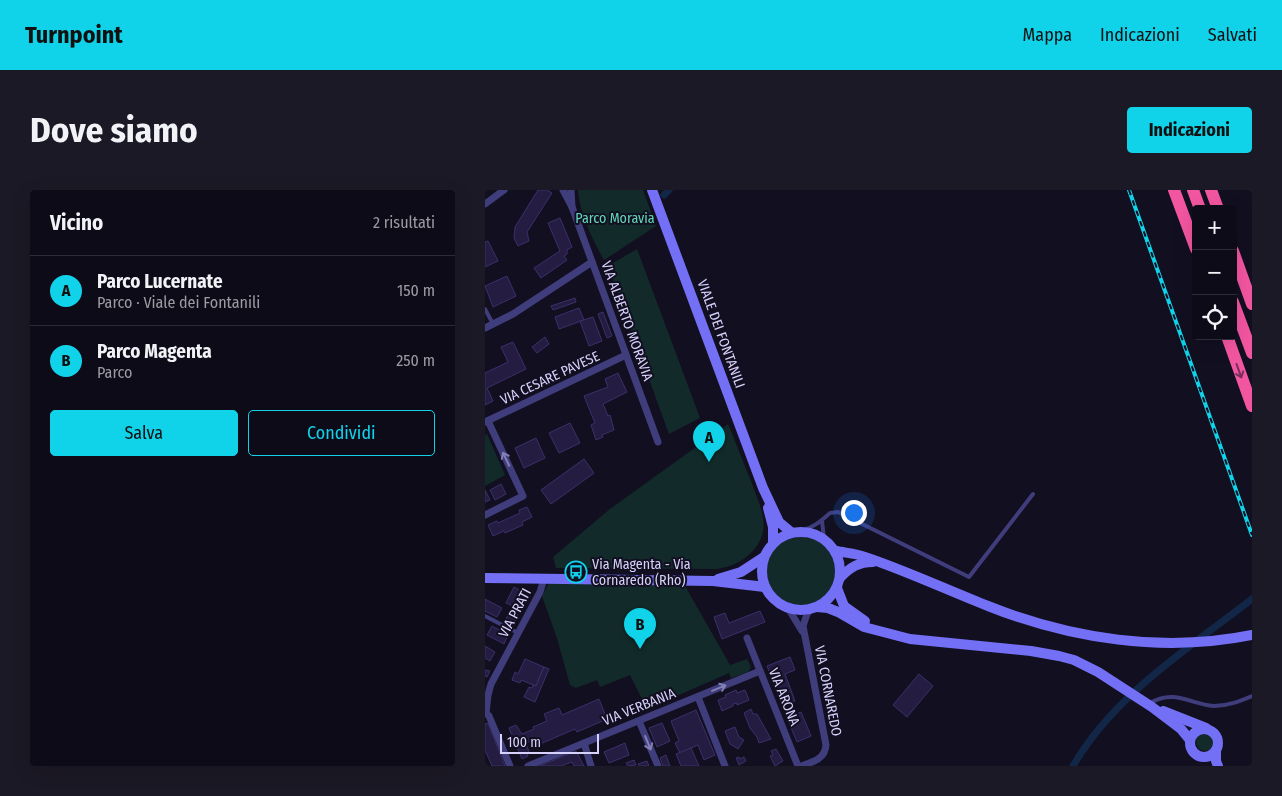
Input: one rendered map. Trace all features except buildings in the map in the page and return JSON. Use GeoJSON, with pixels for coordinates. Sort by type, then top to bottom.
{"type":"FeatureCollection","features":[{"type":"Feature","properties":{"kind":"highway"},"geometry":{"type":"LineString","coordinates":[[1175,190],[1192,238]]}},
{"type":"Feature","properties":{"kind":"highway"},"geometry":{"type":"LineString","coordinates":[[1193,190],[1199,205]]}},
{"type":"Feature","properties":{"kind":"highway"},"geometry":{"type":"LineString","coordinates":[[1212,190],[1217,205]]}},
{"type":"Feature","properties":{"kind":"highway"},"geometry":{"type":"LineString","coordinates":[[1237,262],[1252,304]]}},
{"type":"Feature","properties":{"kind":"highway"},"geometry":{"type":"LineString","coordinates":[[1237,313],[1252,353]]}},
{"type":"Feature","properties":{"kind":"highway"},"geometry":{"type":"LineString","coordinates":[[1228,340],[1252,406]]}},
{"type":"Feature","properties":{"kind":"main road","name":"VIALE DEI FONTANILI"},"geometry":{"type":"LineString","coordinates":[[652,190],[763,488],[779,522],[796,532]]}},
{"type":"Feature","properties":{"kind":"main road","name":"VIALE DEI FONTANILI"},"geometry":{"type":"LineString","coordinates":[[763,488],[773,527],[773,543]]}},
{"type":"Feature","properties":{"kind":"main road"},"geometry":{"type":"LineString","coordinates":[[713,581],[741,572],[764,557],[773,543],[781,537],[796,532],[813,533],[824,538],[836,551],[841,566],[837,588],[829,598],[814,608]]}},
{"type":"Feature","properties":{"kind":"main road"},"geometry":{"type":"LineString","coordinates":[[836,551],[856,554],[877,561],[1003,612],[1068,631],[1125,641],[1157,643],[1206,642],[1252,635]]}},
{"type":"Feature","properties":{"kind":"main road"},"geometry":{"type":"LineString","coordinates":[[764,557],[762,573],[765,587],[774,599],[788,608],[797,610],[814,608],[833,610],[864,627],[910,639],[1031,651],[1074,660],[1125,688],[1181,729],[1190,740],[1192,751],[1207,766]]}},
{"type":"Feature","properties":{"kind":"main road"},"geometry":{"type":"LineString","coordinates":[[840,578],[846,571],[857,564],[877,561]]}},
{"type":"Feature","properties":{"kind":"main road"},"geometry":{"type":"LineString","coordinates":[[485,578],[713,581],[765,587]]}},
{"type":"Feature","properties":{"kind":"main road"},"geometry":{"type":"LineString","coordinates":[[837,588],[845,606],[880,632]]}},
{"type":"Feature","properties":{"kind":"main road"},"geometry":{"type":"LineString","coordinates":[[1147,703],[1195,722],[1214,732],[1217,735],[1219,744],[1216,752],[1218,766]]}},
{"type":"Feature","properties":{"kind":"main road"},"geometry":{"type":"LineString","coordinates":[[1190,740],[1191,736],[1198,730],[1206,728]]}},
{"type":"Feature","properties":{"kind":"main road"},"geometry":{"type":"LineString","coordinates":[[1198,756],[1207,757],[1216,752]]}},
{"type":"Feature","properties":{"kind":"street"},"geometry":{"type":"LineString","coordinates":[[485,204],[504,190]]}},
{"type":"Feature","properties":{"kind":"street","name":"VIA ALBERTO MORAVIA"},"geometry":{"type":"LineString","coordinates":[[563,190],[572,207],[658,442]]}},
{"type":"Feature","properties":{"kind":"street","name":"VIA ALBERTO MORAVIA"},"geometry":{"type":"LineString","coordinates":[[571,190],[572,207]]}},
{"type":"Feature","properties":{"kind":"street"},"geometry":{"type":"LineString","coordinates":[[485,328],[513,314],[592,262]]}},
{"type":"Feature","properties":{"kind":"street","name":"VIA CESARE PAVESE"},"geometry":{"type":"LineString","coordinates":[[487,422],[626,355]]}},
{"type":"Feature","properties":{"kind":"street"},"geometry":{"type":"LineString","coordinates":[[485,515],[523,496],[487,422]]}},
{"type":"Feature","properties":{"kind":"street","name":"VIA PRATI"},"geometry":{"type":"LineString","coordinates":[[486,713],[491,684],[542,588],[544,579]]}},
{"type":"Feature","properties":{"kind":"street","name":"VIA CORNAREDO"},"geometry":{"type":"LineString","coordinates":[[788,608],[805,636]]}},
{"type":"Feature","properties":{"kind":"street","name":"VIA CORNAREDO"},"geometry":{"type":"LineString","coordinates":[[800,766],[820,758],[826,745],[803,626],[807,614],[814,608]]}},
{"type":"Feature","properties":{"kind":"street","name":"VIA ARONA"},"geometry":{"type":"LineString","coordinates":[[747,638],[800,766]]}},
{"type":"Feature","properties":{"kind":"street","name":"VIA VERBANIA"},"geometry":{"type":"LineString","coordinates":[[528,766],[760,671]]}},
{"type":"Feature","properties":{"kind":"street"},"geometry":{"type":"LineString","coordinates":[[698,696],[725,766]]}},
{"type":"Feature","properties":{"kind":"street"},"geometry":{"type":"LineString","coordinates":[[486,713],[510,766]]}},
{"type":"Feature","properties":{"kind":"street"},"geometry":{"type":"LineString","coordinates":[[639,721],[657,766]]}},
{"type":"Feature","properties":{"kind":"street"},"geometry":{"type":"LineString","coordinates":[[584,743],[591,766]]}},
{"type":"Feature","properties":{"kind":"lane"},"geometry":{"type":"LineString","coordinates":[[485,309],[493,324]]}},
{"type":"Feature","properties":{"kind":"lane"},"geometry":{"type":"LineString","coordinates":[[796,532],[811,528],[830,513],[838,512],[969,577],[1033,494]]}},
{"type":"Feature","properties":{"kind":"lane"},"geometry":{"type":"LineString","coordinates":[[822,521],[824,538]]}},
{"type":"Feature","properties":{"kind":"lane"},"geometry":{"type":"LineString","coordinates":[[485,616],[518,633]]}},
{"type":"Feature","properties":{"kind":"lane"},"geometry":{"type":"LineString","coordinates":[[1147,703],[1170,696],[1213,706],[1223,705],[1252,696]]}},
{"type":"Feature","properties":{"kind":"green space","name":"Parco Moravia"},"geometry":{"type":"Polygon","coordinates":[[[578,190],[643,190],[656,226],[604,260],[584,217],[578,190]]]}},
{"type":"Feature","properties":{"kind":"green space"},"geometry":{"type":"Polygon","coordinates":[[[637,249],[700,418],[669,434],[608,266],[637,249]]]}},
{"type":"Feature","properties":{"kind":"green space"},"geometry":{"type":"Polygon","coordinates":[[[728,424],[758,499],[763,518],[761,537],[757,545],[744,559],[735,564],[717,569],[556,568],[553,557],[610,509],[728,424]]]}},
{"type":"Feature","properties":{"kind":"green space"},"geometry":{"type":"Polygon","coordinates":[[[487,434],[505,475],[485,486],[485,435],[487,434]]]}},
{"type":"Feature","properties":{"kind":"green space"},"geometry":{"type":"Polygon","coordinates":[[[808,537],[820,543],[829,552],[835,564],[833,584],[825,595],[808,605],[794,605],[777,595],[769,584],[767,564],[777,547],[788,539],[808,537]]]}},
{"type":"Feature","properties":{"kind":"green space"},"geometry":{"type":"Polygon","coordinates":[[[549,583],[685,586],[730,665],[747,659],[751,667],[748,672],[731,678],[729,673],[647,709],[630,675],[600,687],[597,680],[576,688],[570,685],[557,638],[542,596],[549,583]]]}},
{"type":"Feature","properties":{"kind":"green space"},"geometry":{"type":"Polygon","coordinates":[[[1201,733],[1209,733],[1214,738],[1212,749],[1201,751],[1196,746],[1196,738],[1201,733]]]}},
{"type":"Feature","properties":{"kind":"waterway"},"geometry":{"type":"LineString","coordinates":[[664,195],[669,190]]}},
{"type":"Feature","properties":{"kind":"waterway"},"geometry":{"type":"LineString","coordinates":[[1073,766],[1090,740],[1131,695],[1154,674],[1252,599]]}},
{"type":"Feature","properties":{"kind":"railway"},"geometry":{"type":"LineString","coordinates":[[1129,190],[1252,535]]}},
{"type":"Feature","properties":{"kind":"place","name":"Parco Lucernate"},"geometry":{"type":"Point","coordinates":[709,462]}},
{"type":"Feature","properties":{"kind":"place","name":"Via Magenta - Via Cornaredo (Rho)"},"geometry":{"type":"Point","coordinates":[576,572]}},
{"type":"Feature","properties":{"kind":"place","name":"Parco Magenta"},"geometry":{"type":"Point","coordinates":[640,649]}}]}
